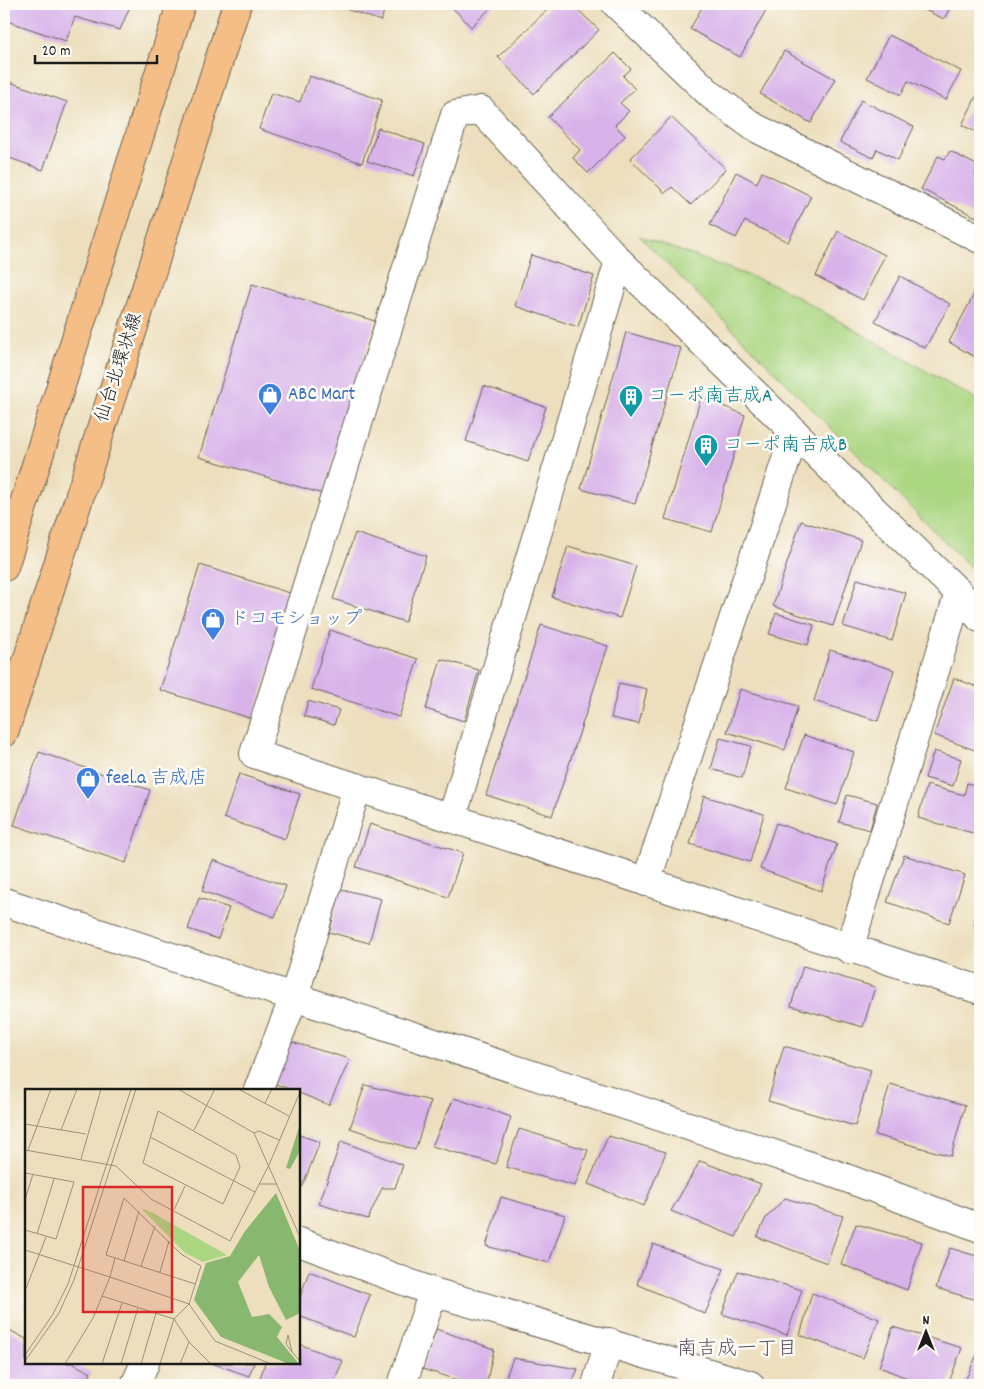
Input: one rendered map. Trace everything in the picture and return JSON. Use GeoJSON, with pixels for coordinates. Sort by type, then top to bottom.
{"type":"FeatureCollection","features":[{"type":"Feature","properties":{"kind":"main road"},"geometry":{"type":"LineString","coordinates":[[4,567],[181,4]]}},
{"type":"Feature","properties":{"kind":"main road","name":"仙台北環状線"},"geometry":{"type":"LineString","coordinates":[[4,733],[237,4]]}},
{"type":"Feature","properties":{"kind":"street"},"geometry":{"type":"LineString","coordinates":[[616,4],[711,96],[754,127],[980,239]]}},
{"type":"Feature","properties":{"kind":"street"},"geometry":{"type":"LineString","coordinates":[[980,618],[959,593],[619,261],[481,110],[455,115],[254,754],[849,949],[980,990]]}},
{"type":"Feature","properties":{"kind":"street"},"geometry":{"type":"LineString","coordinates":[[452,818],[619,261]]}},
{"type":"Feature","properties":{"kind":"street"},"geometry":{"type":"LineString","coordinates":[[646,882],[795,434]]}},
{"type":"Feature","properties":{"kind":"street"},"geometry":{"type":"LineString","coordinates":[[849,949],[959,593]]}},
{"type":"Feature","properties":{"kind":"street"},"geometry":{"type":"LineString","coordinates":[[258,1089],[294,997],[357,787]]}},
{"type":"Feature","properties":{"kind":"street"},"geometry":{"type":"LineString","coordinates":[[4,902],[838,1175],[980,1228]]}},
{"type":"Feature","properties":{"kind":"street"},"geometry":{"type":"LineString","coordinates":[[300,1242],[433,1292],[609,1342],[750,1385]]}},
{"type":"Feature","properties":{"kind":"street"},"geometry":{"type":"LineString","coordinates":[[402,1385],[433,1292]]}},
{"type":"Feature","properties":{"kind":"street"},"geometry":{"type":"LineString","coordinates":[[596,1385],[609,1342]]}},
{"type":"Feature","properties":{"kind":"street"},"geometry":{"type":"LineString","coordinates":[[135,1385],[145,1364]]}},
{"type":"Feature","properties":{"kind":"green space"},"geometry":{"type":"Polygon","coordinates":[[[639,236],[780,287],[980,402],[980,577],[639,236]]]}},
{"type":"Feature","properties":{"kind":"building"},"geometry":{"type":"Polygon","coordinates":[[[4,4],[131,4],[120,30],[75,17],[66,41],[4,20],[4,4]]]}},
{"type":"Feature","properties":{"kind":"building"},"geometry":{"type":"Polygon","coordinates":[[[331,4],[386,4],[381,21],[331,4]]]}},
{"type":"Feature","properties":{"kind":"building"},"geometry":{"type":"Polygon","coordinates":[[[449,4],[495,4],[471,27],[449,4]]]}},
{"type":"Feature","properties":{"kind":"building"},"geometry":{"type":"Polygon","coordinates":[[[553,4],[566,6],[572,4],[599,30],[534,94],[498,57],[553,4]]]}},
{"type":"Feature","properties":{"kind":"building"},"geometry":{"type":"Polygon","coordinates":[[[704,4],[755,4],[766,10],[740,57],[690,29],[704,4]]]}},
{"type":"Feature","properties":{"kind":"building"},"geometry":{"type":"Polygon","coordinates":[[[912,4],[952,4],[944,19],[912,4]]]}},
{"type":"Feature","properties":{"kind":"building"},"geometry":{"type":"Polygon","coordinates":[[[889,35],[961,71],[946,100],[908,81],[901,95],[867,78],[889,35]]]}},
{"type":"Feature","properties":{"kind":"building"},"geometry":{"type":"Polygon","coordinates":[[[784,51],[835,79],[811,123],[760,94],[784,51]]]}},
{"type":"Feature","properties":{"kind":"building"},"geometry":{"type":"Polygon","coordinates":[[[615,53],[631,69],[623,76],[635,89],[620,103],[629,111],[615,125],[625,136],[588,173],[573,158],[580,150],[548,117],[615,53]]]}},
{"type":"Feature","properties":{"kind":"building"},"geometry":{"type":"Polygon","coordinates":[[[309,76],[382,100],[362,163],[259,129],[271,93],[300,102],[309,76]]]}},
{"type":"Feature","properties":{"kind":"building"},"geometry":{"type":"Polygon","coordinates":[[[4,80],[67,102],[43,170],[4,156],[4,80]]]}},
{"type":"Feature","properties":{"kind":"building"},"geometry":{"type":"Polygon","coordinates":[[[977,95],[980,96],[980,134],[962,125],[977,95]]]}},
{"type":"Feature","properties":{"kind":"building"},"geometry":{"type":"Polygon","coordinates":[[[861,100],[914,127],[898,160],[877,149],[873,158],[840,142],[861,100]]]}},
{"type":"Feature","properties":{"kind":"building"},"geometry":{"type":"Polygon","coordinates":[[[671,117],[726,169],[691,205],[672,187],[665,193],[630,159],[671,117]]]}},
{"type":"Feature","properties":{"kind":"building"},"geometry":{"type":"Polygon","coordinates":[[[378,128],[425,144],[414,176],[367,161],[378,128]]]}},
{"type":"Feature","properties":{"kind":"building"},"geometry":{"type":"Polygon","coordinates":[[[950,151],[980,167],[975,174],[980,177],[980,208],[976,217],[921,189],[938,156],[945,159],[950,151]]]}},
{"type":"Feature","properties":{"kind":"building"},"geometry":{"type":"Polygon","coordinates":[[[736,172],[757,183],[762,172],[811,196],[788,242],[745,221],[736,238],[710,225],[736,172]]]}},
{"type":"Feature","properties":{"kind":"building"},"geometry":{"type":"Polygon","coordinates":[[[838,231],[885,255],[863,300],[816,276],[838,231]]]}},
{"type":"Feature","properties":{"kind":"building"},"geometry":{"type":"Polygon","coordinates":[[[531,255],[594,276],[578,327],[515,306],[531,255]]]}},
{"type":"Feature","properties":{"kind":"building"},"geometry":{"type":"Polygon","coordinates":[[[900,276],[950,304],[925,348],[875,321],[900,276]]]}},
{"type":"Feature","properties":{"kind":"building"},"geometry":{"type":"Polygon","coordinates":[[[980,283],[980,360],[949,342],[980,283]]]}},
{"type":"Feature","properties":{"kind":"building"},"geometry":{"type":"Polygon","coordinates":[[[252,284],[375,321],[323,494],[199,457],[252,284]]]}},
{"type":"Feature","properties":{"kind":"building","name":"コーポ南吉成A"},"geometry":{"type":"Polygon","coordinates":[[[626,332],[681,348],[635,504],[581,489],[626,332]]]}},
{"type":"Feature","properties":{"kind":"building"},"geometry":{"type":"Polygon","coordinates":[[[484,386],[546,407],[528,462],[466,441],[484,386]]]}},
{"type":"Feature","properties":{"kind":"building","name":"コーポ南吉成B"},"geometry":{"type":"Polygon","coordinates":[[[701,397],[745,415],[712,532],[665,519],[701,397]]]}},
{"type":"Feature","properties":{"kind":"building"},"geometry":{"type":"Polygon","coordinates":[[[801,521],[861,540],[833,626],[773,606],[801,521]]]}},
{"type":"Feature","properties":{"kind":"building"},"geometry":{"type":"Polygon","coordinates":[[[355,533],[426,556],[405,622],[333,599],[355,533]]]}},
{"type":"Feature","properties":{"kind":"building"},"geometry":{"type":"Polygon","coordinates":[[[568,546],[636,566],[620,618],[552,597],[568,546]]]}},
{"type":"Feature","properties":{"kind":"building"},"geometry":{"type":"Polygon","coordinates":[[[200,565],[293,594],[253,719],[160,690],[200,565]]]}},
{"type":"Feature","properties":{"kind":"building"},"geometry":{"type":"Polygon","coordinates":[[[857,579],[906,593],[892,641],[843,626],[857,579]]]}},
{"type":"Feature","properties":{"kind":"building"},"geometry":{"type":"Polygon","coordinates":[[[776,613],[814,625],[808,645],[769,634],[776,613]]]}},
{"type":"Feature","properties":{"kind":"building"},"geometry":{"type":"Polygon","coordinates":[[[541,625],[608,646],[552,816],[486,795],[541,625]]]}},
{"type":"Feature","properties":{"kind":"building"},"geometry":{"type":"Polygon","coordinates":[[[330,630],[418,659],[399,717],[311,689],[330,630]]]}},
{"type":"Feature","properties":{"kind":"building"},"geometry":{"type":"Polygon","coordinates":[[[830,650],[894,670],[878,721],[814,701],[830,650]]]}},
{"type":"Feature","properties":{"kind":"building"},"geometry":{"type":"Polygon","coordinates":[[[441,659],[479,670],[464,721],[426,709],[441,659]]]}},
{"type":"Feature","properties":{"kind":"building"},"geometry":{"type":"Polygon","coordinates":[[[954,678],[980,688],[980,752],[934,735],[954,678]]]}},
{"type":"Feature","properties":{"kind":"building"},"geometry":{"type":"Polygon","coordinates":[[[619,683],[647,689],[639,724],[611,718],[619,683]]]}},
{"type":"Feature","properties":{"kind":"building"},"geometry":{"type":"Polygon","coordinates":[[[740,689],[798,706],[785,750],[727,732],[740,689]]]}},
{"type":"Feature","properties":{"kind":"building"},"geometry":{"type":"Polygon","coordinates":[[[308,701],[339,710],[334,725],[304,716],[308,701]]]}},
{"type":"Feature","properties":{"kind":"building"},"geometry":{"type":"Polygon","coordinates":[[[804,735],[854,752],[837,805],[786,788],[804,735]]]}},
{"type":"Feature","properties":{"kind":"building"},"geometry":{"type":"Polygon","coordinates":[[[720,738],[751,746],[742,778],[711,769],[720,738]]]}},
{"type":"Feature","properties":{"kind":"building"},"geometry":{"type":"Polygon","coordinates":[[[934,751],[961,759],[953,786],[925,778],[934,751]]]}},
{"type":"Feature","properties":{"kind":"building"},"geometry":{"type":"Polygon","coordinates":[[[39,752],[150,790],[126,863],[14,825],[39,752]]]}},
{"type":"Feature","properties":{"kind":"building"},"geometry":{"type":"Polygon","coordinates":[[[239,774],[300,794],[285,839],[224,818],[239,774]]]}},
{"type":"Feature","properties":{"kind":"building"},"geometry":{"type":"Polygon","coordinates":[[[967,783],[980,787],[980,835],[918,818],[927,785],[964,795],[967,783]]]}},
{"type":"Feature","properties":{"kind":"building"},"geometry":{"type":"Polygon","coordinates":[[[847,795],[877,803],[870,830],[839,822],[847,795]]]}},
{"type":"Feature","properties":{"kind":"building"},"geometry":{"type":"Polygon","coordinates":[[[704,796],[764,814],[750,862],[690,844],[704,796]]]}},
{"type":"Feature","properties":{"kind":"building"},"geometry":{"type":"Polygon","coordinates":[[[776,823],[837,844],[821,891],[760,869],[776,823]]]}},
{"type":"Feature","properties":{"kind":"building"},"geometry":{"type":"Polygon","coordinates":[[[370,824],[463,853],[448,897],[356,867],[370,824]]]}},
{"type":"Feature","properties":{"kind":"building"},"geometry":{"type":"Polygon","coordinates":[[[904,855],[965,875],[949,923],[887,902],[904,855]]]}},
{"type":"Feature","properties":{"kind":"building"},"geometry":{"type":"Polygon","coordinates":[[[213,860],[286,886],[275,917],[202,891],[213,860]]]}},
{"type":"Feature","properties":{"kind":"building"},"geometry":{"type":"Polygon","coordinates":[[[341,889],[381,899],[369,943],[329,932],[341,889]]]}},
{"type":"Feature","properties":{"kind":"building"},"geometry":{"type":"Polygon","coordinates":[[[199,898],[229,908],[218,939],[188,929],[199,898]]]}},
{"type":"Feature","properties":{"kind":"building"},"geometry":{"type":"Polygon","coordinates":[[[980,907],[980,927],[974,925],[980,907]]]}},
{"type":"Feature","properties":{"kind":"building"},"geometry":{"type":"Polygon","coordinates":[[[803,966],[875,987],[863,1027],[791,1006],[803,966]]]}},
{"type":"Feature","properties":{"kind":"building"},"geometry":{"type":"Polygon","coordinates":[[[288,1041],[350,1059],[329,1105],[300,1093],[300,1089],[289,1089],[270,1082],[288,1041]]]}},
{"type":"Feature","properties":{"kind":"building"},"geometry":{"type":"Polygon","coordinates":[[[784,1046],[871,1070],[855,1126],[768,1101],[784,1046]]]}},
{"type":"Feature","properties":{"kind":"building"},"geometry":{"type":"Polygon","coordinates":[[[890,1084],[965,1105],[951,1156],[875,1135],[890,1084]]]}},
{"type":"Feature","properties":{"kind":"building"},"geometry":{"type":"Polygon","coordinates":[[[365,1085],[431,1101],[415,1150],[350,1128],[365,1085]]]}},
{"type":"Feature","properties":{"kind":"building"},"geometry":{"type":"Polygon","coordinates":[[[454,1098],[511,1117],[496,1164],[432,1146],[454,1098]]]}},
{"type":"Feature","properties":{"kind":"building"},"geometry":{"type":"Polygon","coordinates":[[[519,1129],[588,1150],[575,1186],[506,1167],[519,1129]]]}},
{"type":"Feature","properties":{"kind":"building"},"geometry":{"type":"Polygon","coordinates":[[[300,1135],[320,1142],[302,1187],[300,1186],[300,1135]]]}},
{"type":"Feature","properties":{"kind":"building"},"geometry":{"type":"Polygon","coordinates":[[[608,1136],[666,1152],[644,1206],[588,1184],[608,1136]]]}},
{"type":"Feature","properties":{"kind":"building"},"geometry":{"type":"Polygon","coordinates":[[[341,1141],[403,1165],[395,1188],[382,1188],[368,1219],[319,1204],[341,1141]]]}},
{"type":"Feature","properties":{"kind":"building"},"geometry":{"type":"Polygon","coordinates":[[[980,1150],[980,1166],[975,1165],[980,1150]]]}},
{"type":"Feature","properties":{"kind":"building"},"geometry":{"type":"Polygon","coordinates":[[[700,1161],[761,1184],[736,1237],[671,1211],[700,1161]]]}},
{"type":"Feature","properties":{"kind":"building"},"geometry":{"type":"Polygon","coordinates":[[[501,1197],[565,1215],[549,1263],[486,1246],[501,1197]]]}},
{"type":"Feature","properties":{"kind":"building"},"geometry":{"type":"Polygon","coordinates":[[[785,1198],[843,1216],[827,1263],[757,1237],[766,1218],[785,1198]]]}},
{"type":"Feature","properties":{"kind":"building"},"geometry":{"type":"Polygon","coordinates":[[[856,1224],[922,1242],[907,1290],[841,1264],[856,1224]]]}},
{"type":"Feature","properties":{"kind":"building"},"geometry":{"type":"Polygon","coordinates":[[[653,1244],[724,1269],[705,1314],[637,1284],[653,1244]]]}},
{"type":"Feature","properties":{"kind":"building"},"geometry":{"type":"Polygon","coordinates":[[[950,1248],[980,1257],[980,1301],[936,1288],[950,1248]]]}},
{"type":"Feature","properties":{"kind":"building"},"geometry":{"type":"Polygon","coordinates":[[[309,1271],[370,1295],[354,1337],[300,1316],[300,1297],[309,1271]]]}},
{"type":"Feature","properties":{"kind":"building"},"geometry":{"type":"Polygon","coordinates":[[[738,1271],[802,1290],[787,1335],[722,1314],[738,1271]]]}},
{"type":"Feature","properties":{"kind":"building"},"geometry":{"type":"Polygon","coordinates":[[[812,1293],[879,1319],[863,1358],[800,1335],[812,1293]]]}},
{"type":"Feature","properties":{"kind":"building"},"geometry":{"type":"Polygon","coordinates":[[[4,1327],[25,1338],[25,1364],[74,1364],[91,1373],[85,1385],[4,1385],[4,1327]]]}},
{"type":"Feature","properties":{"kind":"building"},"geometry":{"type":"Polygon","coordinates":[[[893,1327],[962,1348],[948,1385],[925,1385],[879,1367],[893,1327]]]}},
{"type":"Feature","properties":{"kind":"building"},"geometry":{"type":"Polygon","coordinates":[[[436,1329],[494,1349],[486,1385],[475,1385],[422,1369],[436,1329]]]}},
{"type":"Feature","properties":{"kind":"building"},"geometry":{"type":"Polygon","coordinates":[[[300,1344],[343,1361],[332,1385],[281,1385],[260,1378],[265,1364],[300,1364],[300,1344]]]}},
{"type":"Feature","properties":{"kind":"building"},"geometry":{"type":"Polygon","coordinates":[[[980,1348],[980,1385],[963,1385],[980,1348]]]}},
{"type":"Feature","properties":{"kind":"building"},"geometry":{"type":"Polygon","coordinates":[[[513,1358],[578,1369],[571,1385],[503,1385],[513,1358]]]}},
{"type":"Feature","properties":{"kind":"building"},"geometry":{"type":"Polygon","coordinates":[[[215,1364],[254,1364],[249,1376],[215,1364]]]}},
{"type":"Feature","properties":{"kind":"building"},"geometry":{"type":"Polygon","coordinates":[[[621,1380],[637,1385],[619,1385],[621,1380]]]}},
{"type":"Feature","properties":{"kind":"place","name":"ABC Mart"},"geometry":{"type":"Point","coordinates":[270,416]}},
{"type":"Feature","properties":{"kind":"place","name":"コーポ南吉成A"},"geometry":{"type":"Point","coordinates":[631,418]}},
{"type":"Feature","properties":{"kind":"place","name":"コーポ南吉成B"},"geometry":{"type":"Point","coordinates":[706,467]}},
{"type":"Feature","properties":{"kind":"place","name":"ドコモショップ"},"geometry":{"type":"Point","coordinates":[213,641]}},
{"type":"Feature","properties":{"kind":"place","name":"feel.a 吉成店"},"geometry":{"type":"Point","coordinates":[88,800]}},
{"type":"Feature","properties":{"kind":"district","name":"南吉成一丁目"},"geometry":{"type":"Point","coordinates":[737,1350]}}]}
